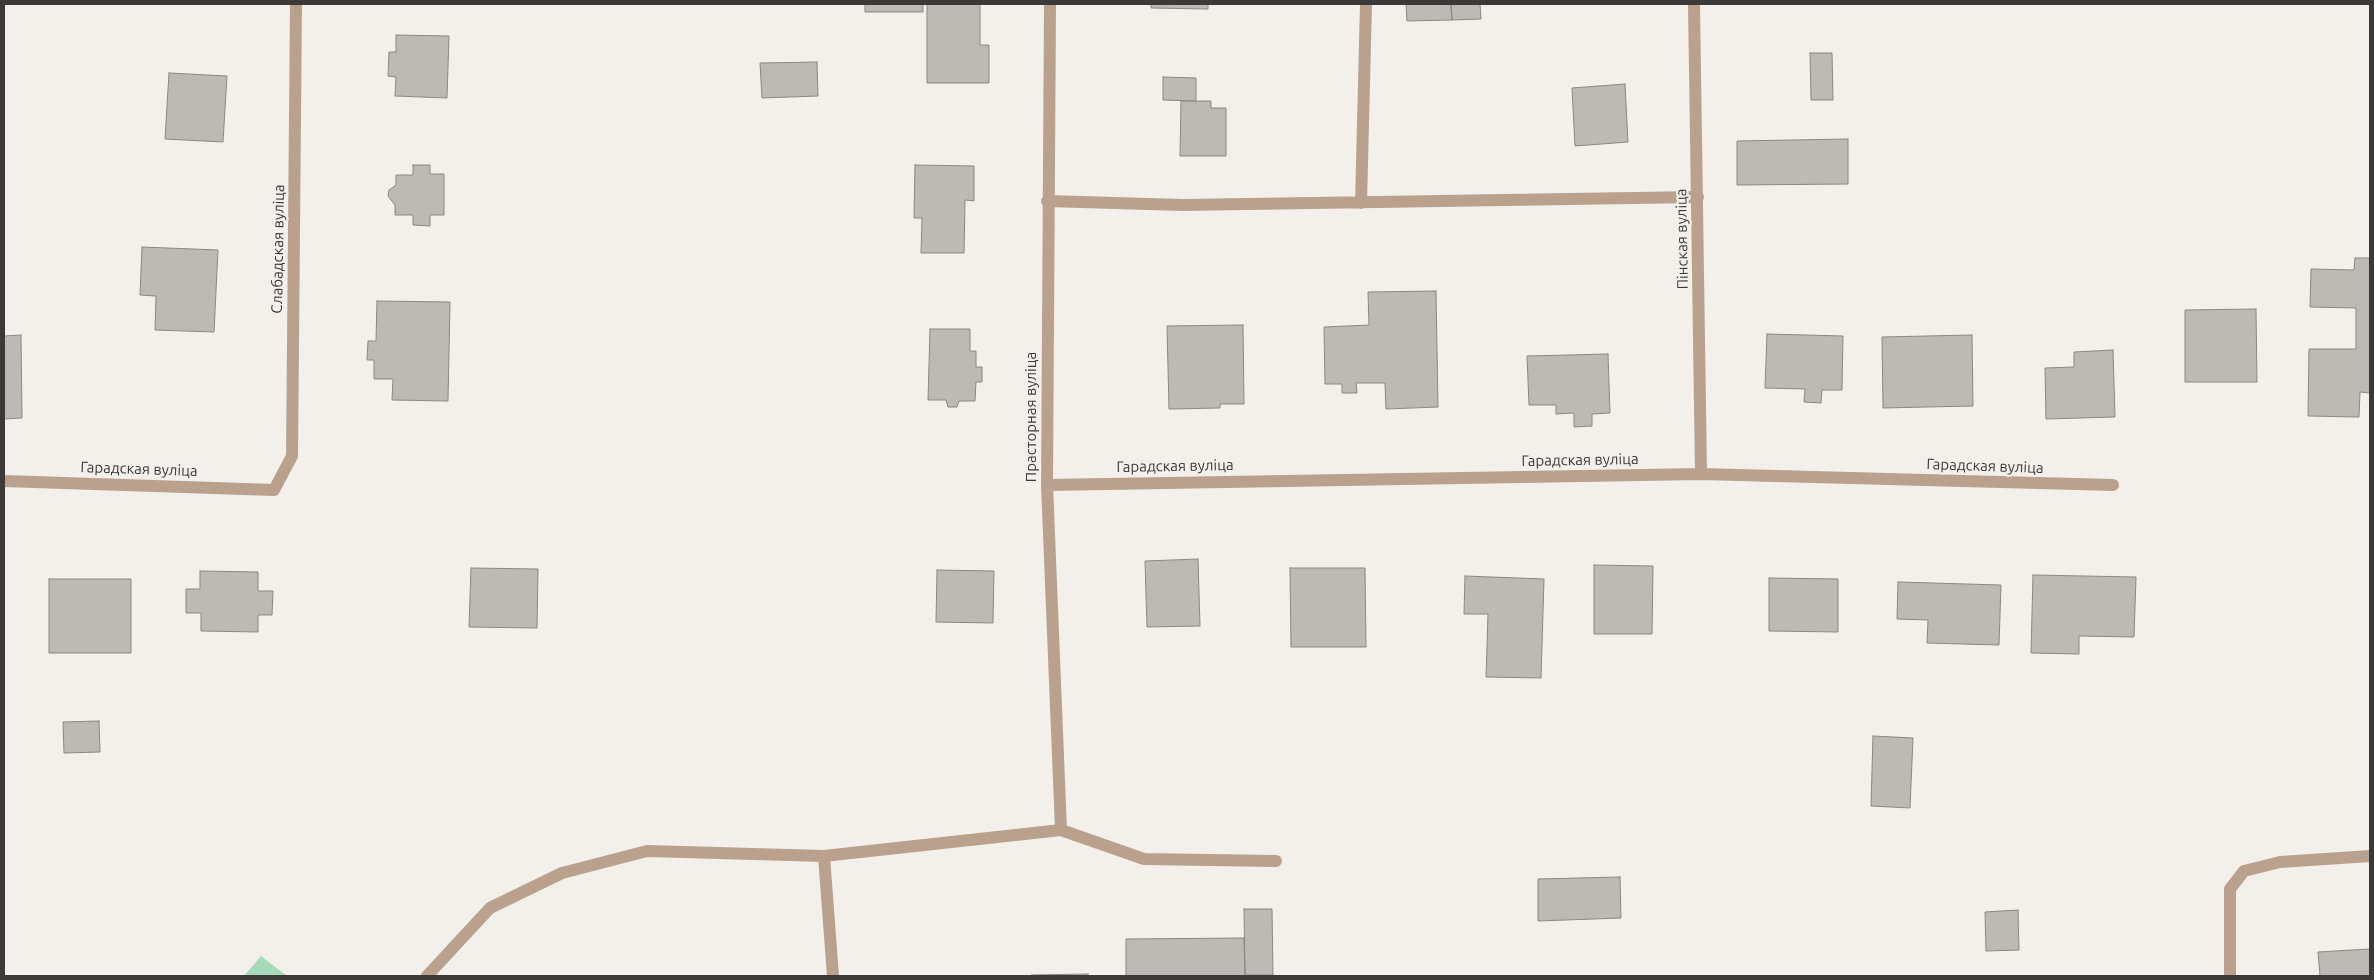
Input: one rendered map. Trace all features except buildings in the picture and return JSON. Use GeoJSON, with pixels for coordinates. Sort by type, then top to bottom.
{"type":"FeatureCollection","features":[{"type":"Feature","properties":{"kind":"street","name":"Слабадская вуліца"},"geometry":{"type":"LineString","coordinates":[[274,490],[292,456],[296,4]]}},
{"type":"Feature","properties":{"kind":"street","name":"Прасторная вуліца"},"geometry":{"type":"LineString","coordinates":[[1050,4],[1047,485],[1061,830]]}},
{"type":"Feature","properties":{"kind":"street"},"geometry":{"type":"LineString","coordinates":[[1361,203],[1366,4]]}},
{"type":"Feature","properties":{"kind":"street","name":"Пінская вуліца"},"geometry":{"type":"LineString","coordinates":[[1694,4],[1698,197],[1700,474]]}},
{"type":"Feature","properties":{"kind":"street"},"geometry":{"type":"LineString","coordinates":[[1048,201],[1183,205],[1698,197]]}},
{"type":"Feature","properties":{"kind":"street","name":"Гарадская вуліца"},"geometry":{"type":"LineString","coordinates":[[1047,485],[1700,474],[2113,486]]}},
{"type":"Feature","properties":{"kind":"street","name":"Гарадская вуліца"},"geometry":{"type":"LineString","coordinates":[[4,481],[274,490]]}},
{"type":"Feature","properties":{"kind":"street"},"geometry":{"type":"LineString","coordinates":[[427,976],[490,908],[562,873],[647,851],[824,856],[1061,830],[1144,859],[1276,861]]}},
{"type":"Feature","properties":{"kind":"street"},"geometry":{"type":"LineString","coordinates":[[824,856],[833,976]]}},
{"type":"Feature","properties":{"kind":"street"},"geometry":{"type":"LineString","coordinates":[[2230,976],[2230,889],[2244,871],[2280,862],[2370,856]]}},
{"type":"Feature","properties":{"kind":"green space"},"geometry":{"type":"Polygon","coordinates":[[[261,956],[287,976],[244,976],[261,956]]]}}]}
